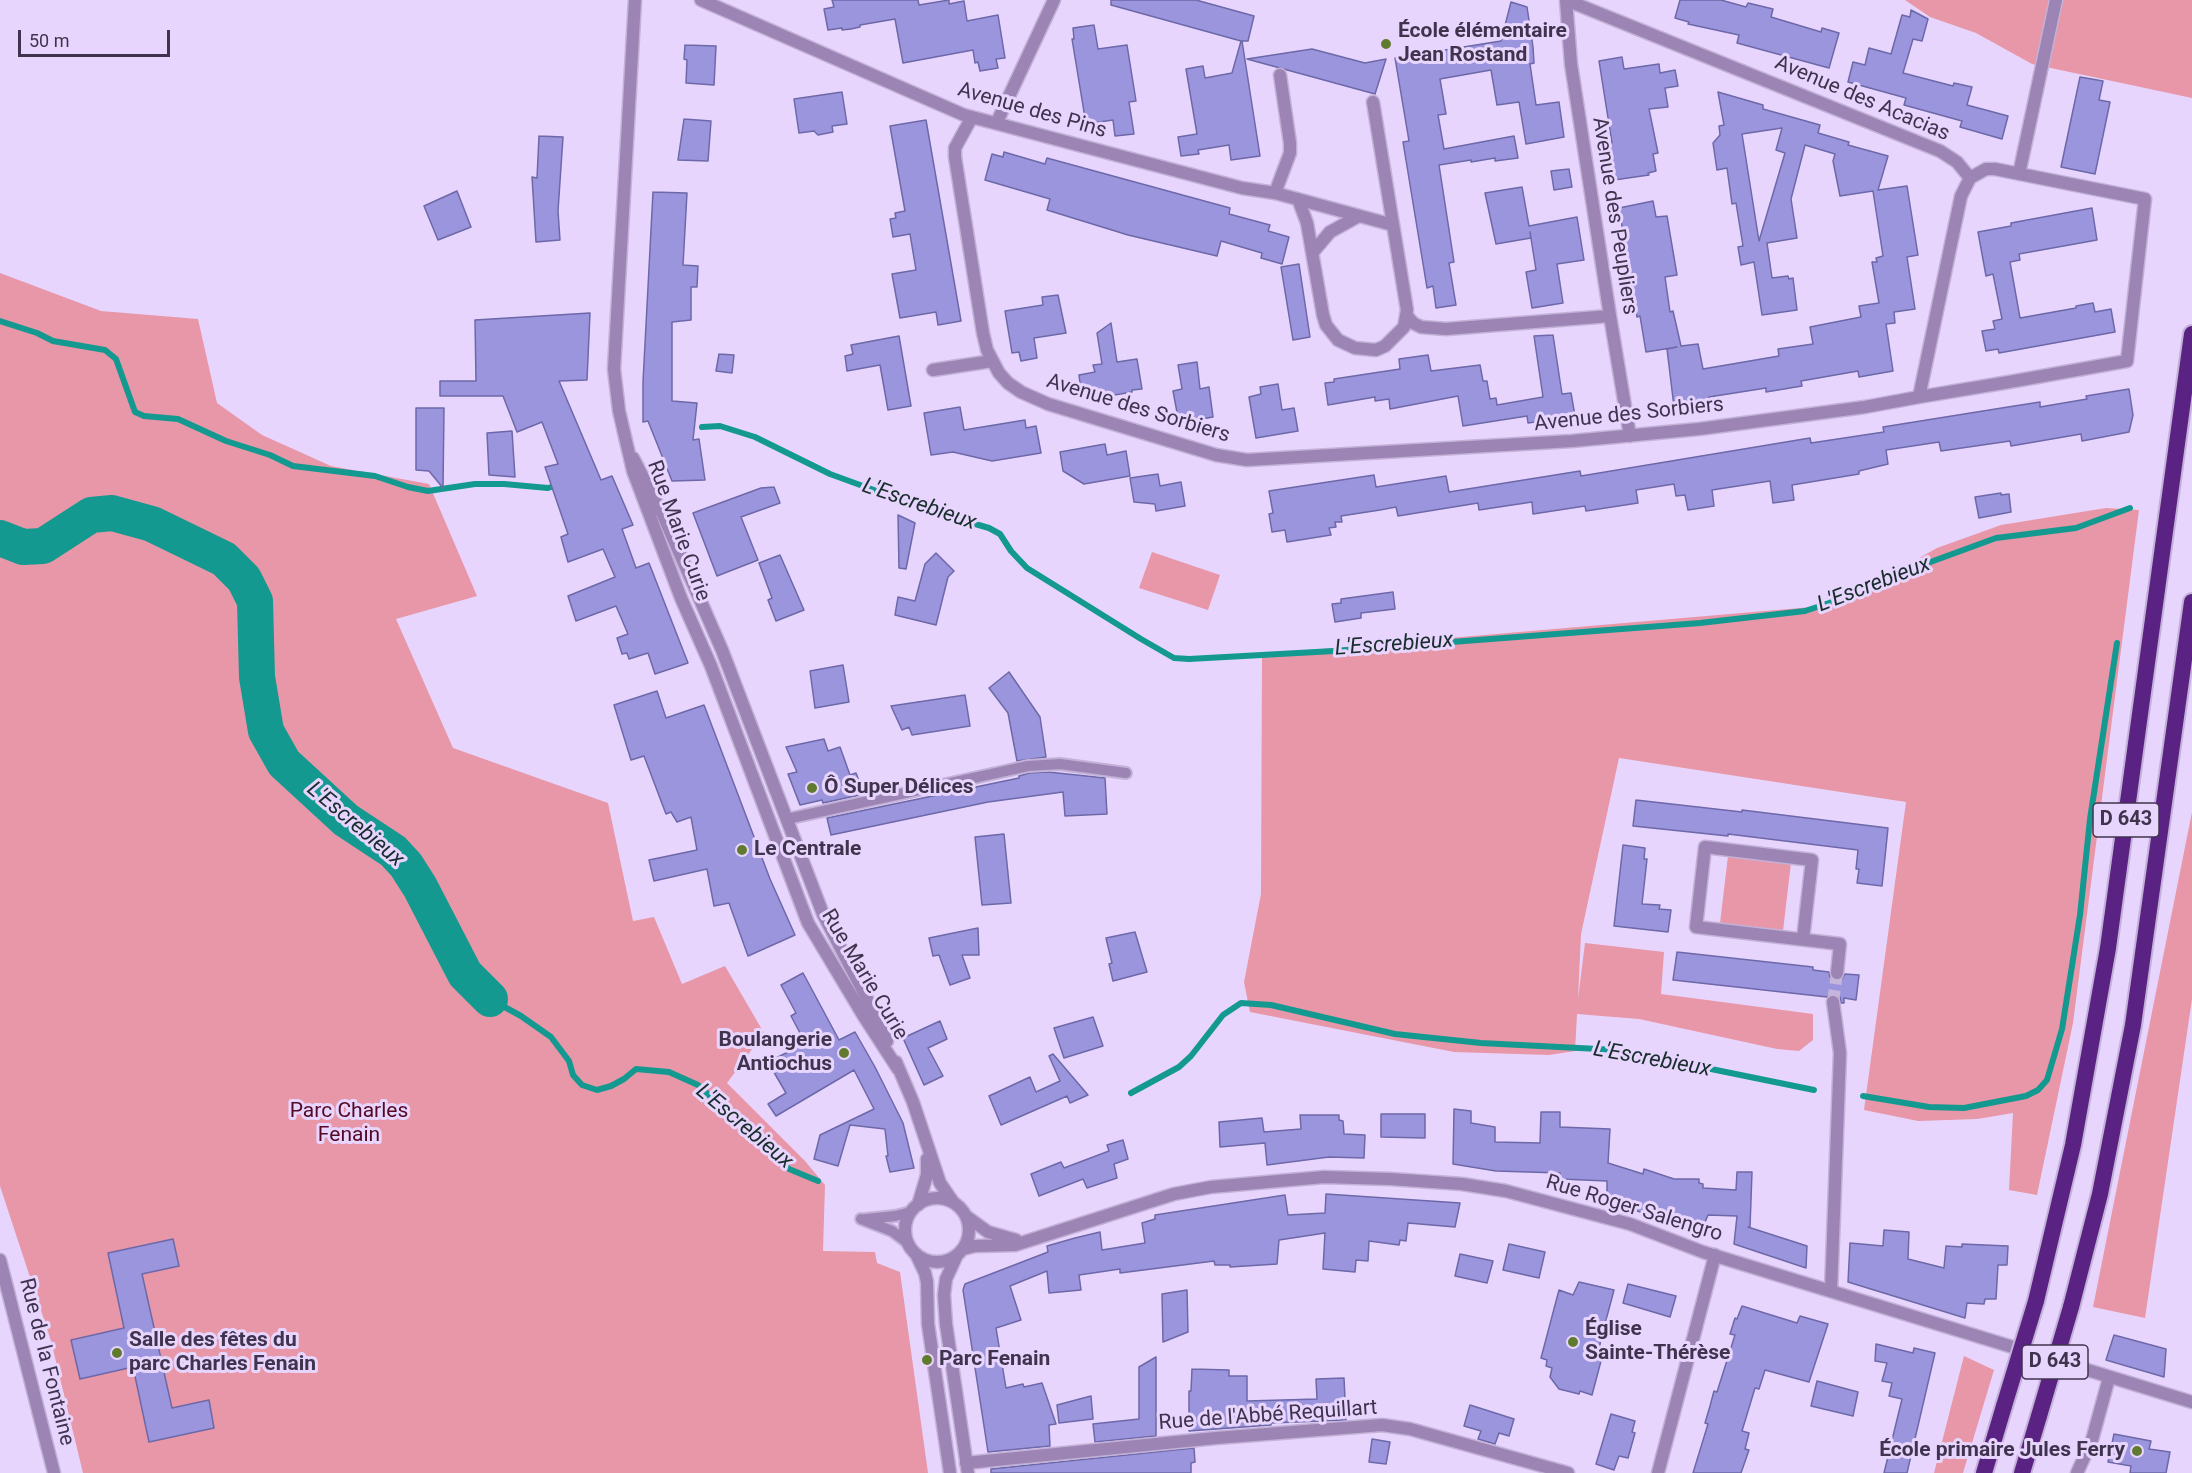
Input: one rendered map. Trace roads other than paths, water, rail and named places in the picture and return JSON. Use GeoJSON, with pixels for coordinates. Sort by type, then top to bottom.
{"type":"FeatureCollection","features":[{"type":"Feature","properties":{"kind":"highway","name":"D 643"},"geometry":{"type":"LineString","coordinates":[[1984,1473],[2036,1301],[2073,1145],[2106,960],[2192,334]]}},
{"type":"Feature","properties":{"kind":"highway","name":"D 643"},"geometry":{"type":"LineString","coordinates":[[2022,1473],[2071,1307],[2100,1194],[2133,1024],[2192,602]]}},
{"type":"Feature","properties":{"kind":"street"},"geometry":{"type":"LineString","coordinates":[[630,452],[619,411],[614,369],[635,0]]}},
{"type":"Feature","properties":{"kind":"street","name":"Avenue des Pins"},"geometry":{"type":"LineString","coordinates":[[701,0],[956,112],[1242,188],[1275,193],[1357,217]]}},
{"type":"Feature","properties":{"kind":"street"},"geometry":{"type":"LineString","coordinates":[[998,122],[1054,0]]}},
{"type":"Feature","properties":{"kind":"street","name":"Avenue des Acacias"},"geometry":{"type":"LineString","coordinates":[[1566,0],[1940,151],[1957,162],[1970,178]]}},
{"type":"Feature","properties":{"kind":"street","name":"Avenue des Peupliers"},"geometry":{"type":"LineString","coordinates":[[1566,0],[1572,64],[1630,436]]}},
{"type":"Feature","properties":{"kind":"street"},"geometry":{"type":"LineString","coordinates":[[1919,397],[1960,196],[1970,178],[1986,170],[2019,174],[2056,0]]}},
{"type":"Feature","properties":{"kind":"street"},"geometry":{"type":"LineString","coordinates":[[1275,193],[1288,163],[1290,143],[1280,75]]}},
{"type":"Feature","properties":{"kind":"street"},"geometry":{"type":"LineString","coordinates":[[1298,200],[1307,223],[1323,315],[1331,332],[1338,340],[1355,348],[1376,350],[1385,346],[1399,334],[1407,316],[1373,102]]}},
{"type":"Feature","properties":{"kind":"street","name":"Avenue des Sorbiers"},"geometry":{"type":"LineString","coordinates":[[972,117],[955,148],[955,157],[982,333],[992,361],[1008,383],[1035,400],[1205,452],[1232,458],[1263,460],[1630,436],[1865,407],[2127,360],[2145,199],[2019,174]]}},
{"type":"Feature","properties":{"kind":"street"},"geometry":{"type":"LineString","coordinates":[[1312,252],[1330,232],[1357,217],[1393,225]]}},
{"type":"Feature","properties":{"kind":"street"},"geometry":{"type":"LineString","coordinates":[[1407,316],[1421,327],[1446,329],[1610,316]]}},
{"type":"Feature","properties":{"kind":"street"},"geometry":{"type":"LineString","coordinates":[[933,370],[992,361]]}},
{"type":"Feature","properties":{"kind":"street","name":"Rue Marie Curie"},"geometry":{"type":"LineString","coordinates":[[630,452],[663,515],[708,617],[823,914],[876,1016],[913,1102],[939,1183],[953,1202]]}},
{"type":"Feature","properties":{"kind":"street","name":"Rue Marie Curie"},"geometry":{"type":"LineString","coordinates":[[630,452],[639,492],[711,666],[804,913],[898,1069]]}},
{"type":"Feature","properties":{"kind":"street"},"geometry":{"type":"LineString","coordinates":[[1803,939],[1812,860],[1706,847],[1696,927],[1840,944],[1837,973]]}},
{"type":"Feature","properties":{"kind":"street"},"geometry":{"type":"LineString","coordinates":[[1831,1291],[1840,1053],[1833,1002]]}},
{"type":"Feature","properties":{"kind":"street","name":"Rue Marie Curie"},"geometry":{"type":"LineString","coordinates":[[914,1208],[927,1175],[925,1143]]}},
{"type":"Feature","properties":{"kind":"street","name":"Rue Roger Salengro"},"geometry":{"type":"LineString","coordinates":[[960,1252],[975,1246],[1010,1246],[1109,1213],[1191,1190],[1262,1181],[1346,1177],[1432,1182],[1506,1191],[1630,1224],[1715,1255],[2109,1378],[2192,1401]]}},
{"type":"Feature","properties":{"kind":"street"},"geometry":{"type":"LineString","coordinates":[[950,1473],[928,1324],[927,1282],[916,1254],[908,1243],[905,1227],[914,1208],[932,1198],[943,1198],[961,1208],[966,1216],[969,1233],[946,1279],[944,1295],[946,1324],[967,1468]]}},
{"type":"Feature","properties":{"kind":"street","name":"Rue Roger Salengro"},"geometry":{"type":"LineString","coordinates":[[966,1216],[993,1234],[1014,1240],[1029,1240]]}},
{"type":"Feature","properties":{"kind":"street"},"geometry":{"type":"LineString","coordinates":[[916,1254],[924,1260],[939,1262],[948,1260],[960,1252]]}},
{"type":"Feature","properties":{"kind":"street"},"geometry":{"type":"LineString","coordinates":[[1658,1473],[1715,1255]]}},
{"type":"Feature","properties":{"kind":"street","name":"Rue de la Fontaine"},"geometry":{"type":"LineString","coordinates":[[0,1260],[54,1473]]}},
{"type":"Feature","properties":{"kind":"street"},"geometry":{"type":"LineString","coordinates":[[2077,1473],[2092,1440],[2109,1378]]}},
{"type":"Feature","properties":{"kind":"street","name":"Rue de l'Abbé Requillart"},"geometry":{"type":"LineString","coordinates":[[967,1468],[1216,1438],[1382,1425],[1410,1429],[1568,1473]]}},
{"type":"Feature","properties":{"kind":"lane"},"geometry":{"type":"LineString","coordinates":[[786,819],[1028,766],[1060,764],[1126,773]]}},
{"type":"Feature","properties":{"kind":"lane"},"geometry":{"type":"LineString","coordinates":[[908,1243],[892,1231],[861,1219],[895,1216],[914,1208]]}},
{"type":"Feature","properties":{"kind":"waterway","name":"L'Escrebieux"},"geometry":{"type":"LineString","coordinates":[[0,321],[37,333],[53,341],[105,350],[116,359],[135,412],[144,416],[178,419],[226,441],[270,455],[293,466],[375,476],[428,491],[475,484],[548,488],[558,485]]}},
{"type":"Feature","properties":{"kind":"waterway","name":"L'Escrebieux"},"geometry":{"type":"LineString","coordinates":[[702,427],[720,426],[755,437],[830,474],[937,513],[989,528],[1000,534],[1011,551],[1027,568],[1174,658],[1189,659],[1334,651],[1700,623],[1805,611],[1996,538],[2076,528],[2130,508]]}},
{"type":"Feature","properties":{"kind":"waterway","name":"L'Escrebieux"},"geometry":{"type":"LineString","coordinates":[[0,538],[23,547],[43,546],[91,515],[112,513],[152,524],[224,559],[244,579],[255,601],[257,677],[266,731],[284,763],[346,820],[393,851],[406,865],[420,887],[465,974],[490,999]]}},
{"type":"Feature","properties":{"kind":"waterway","name":"L'Escrebieux"},"geometry":{"type":"LineString","coordinates":[[1863,1096],[1929,1107],[1964,1108],[2026,1096],[2038,1090],[2047,1080],[2062,1029],[2080,915],[2090,819],[2117,643]]}},
{"type":"Feature","properties":{"kind":"waterway","name":"L'Escrebieux"},"geometry":{"type":"LineString","coordinates":[[490,999],[521,1016],[551,1037],[569,1061],[573,1075],[582,1085],[597,1090],[611,1086],[636,1069],[669,1072],[698,1085],[789,1169],[818,1181]]}},
{"type":"Feature","properties":{"kind":"waterway","name":"L'Escrebieux"},"geometry":{"type":"LineString","coordinates":[[1131,1093],[1179,1067],[1191,1056],[1223,1015],[1241,1003],[1271,1005],[1395,1034],[1481,1043],[1618,1050],[1814,1090]]}},
{"type":"Feature","properties":{"kind":"tunnel"},"geometry":{"type":"LineString","coordinates":[[1833,1002],[1837,973]]}},
{"type":"Feature","properties":{"kind":"place","name":"École élémentaire Jean Rostand"},"geometry":{"type":"Point","coordinates":[1386,44]}},
{"type":"Feature","properties":{"kind":"place","name":"Ô Super Délices"},"geometry":{"type":"Point","coordinates":[812,788]}},
{"type":"Feature","properties":{"kind":"place","name":"Le Centrale"},"geometry":{"type":"Point","coordinates":[742,850]}},
{"type":"Feature","properties":{"kind":"place","name":"Boulangerie Antiochus"},"geometry":{"type":"Point","coordinates":[844,1053]}},
{"type":"Feature","properties":{"kind":"place","name":"Église Sainte-Thérèse"},"geometry":{"type":"Point","coordinates":[1573,1342]}},
{"type":"Feature","properties":{"kind":"place","name":"Salle des fêtes du parc Charles Fenain"},"geometry":{"type":"Point","coordinates":[117,1353]}},
{"type":"Feature","properties":{"kind":"place","name":"Parc Fenain"},"geometry":{"type":"Point","coordinates":[927,1360]}},
{"type":"Feature","properties":{"kind":"place","name":"École primaire Jules Ferry"},"geometry":{"type":"Point","coordinates":[2137,1451]}},
{"type":"Feature","properties":{"kind":"park label","name":"Parc Charles Fenain"},"geometry":{"type":"Point","coordinates":[349,1124]}}]}
